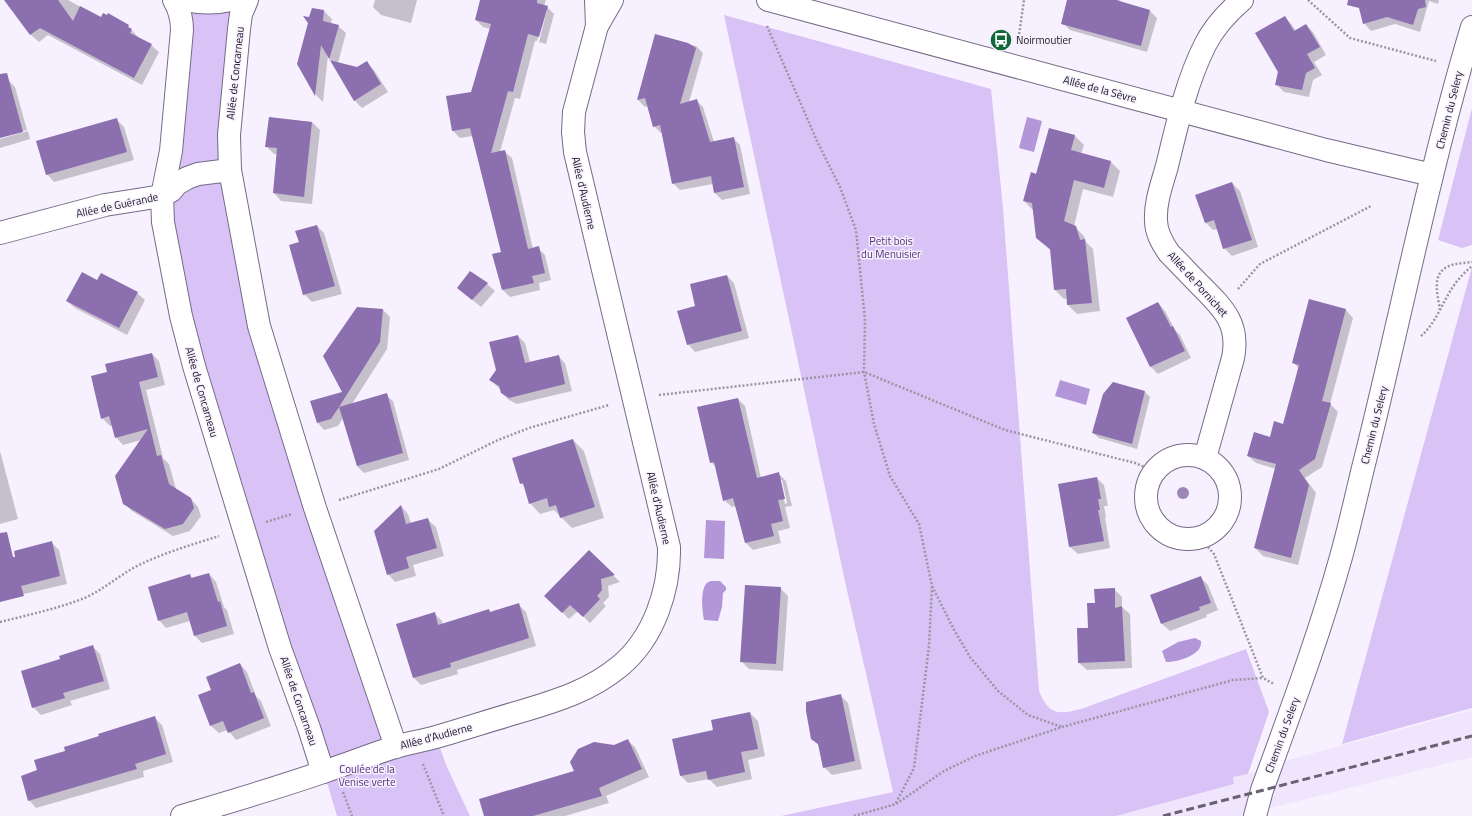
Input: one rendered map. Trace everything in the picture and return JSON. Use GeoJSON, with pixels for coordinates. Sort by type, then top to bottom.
{"type":"FeatureCollection","features":[{"type":"Feature","properties":{"kind":"street","name":"Allée de Concarneau"},"geometry":{"type":"LineString","coordinates":[[174,0],[179,8],[182,19],[182,30],[171,151],[162,196],[162,222],[181,316],[194,366],[245,528],[280,648],[310,728],[323,772]]}},
{"type":"Feature","properties":{"kind":"street"},"geometry":{"type":"LineString","coordinates":[[183,0],[200,3],[213,3],[230,0]]}},
{"type":"Feature","properties":{"kind":"street","name":"Allée de Concarneau"},"geometry":{"type":"LineString","coordinates":[[247,0],[241,14],[239,29],[229,135],[230,170],[259,326],[315,508],[405,745]]}},
{"type":"Feature","properties":{"kind":"street","name":"Allée d'Audierne"},"geometry":{"type":"LineString","coordinates":[[596,0],[597,26]]}},
{"type":"Feature","properties":{"kind":"street","name":"Allée d'Audierne"},"geometry":{"type":"LineString","coordinates":[[182,816],[405,745],[553,702],[580,692],[596,684],[622,665],[644,637],[659,608],[663,594],[669,564],[669,547],[575,152],[573,132],[574,112],[597,26],[612,0]]}},
{"type":"Feature","properties":{"kind":"street","name":"Allée de Pornichet"},"geometry":{"type":"LineString","coordinates":[[1205,458],[1235,348],[1234,336],[1231,322],[1221,307],[1169,253],[1159,238],[1156,228],[1156,208],[1180,111],[1195,65],[1206,43],[1226,15],[1242,0]]}},
{"type":"Feature","properties":{"kind":"street","name":"Allée de la Sèvre"},"geometry":{"type":"LineString","coordinates":[[766,10],[1014,66],[1326,150],[1432,175]]}},
{"type":"Feature","properties":{"kind":"street","name":"Chemin du Selery"},"geometry":{"type":"LineString","coordinates":[[1255,816],[1262,790],[1297,694],[1342,556],[1432,175],[1472,27]]}},
{"type":"Feature","properties":{"kind":"street","name":"Allée de Guérande"},"geometry":{"type":"LineString","coordinates":[[0,233],[105,205],[162,196],[171,191],[177,184],[187,178],[198,174],[230,170]]}},
{"type":"Feature","properties":{"kind":"street"},"geometry":{"type":"LineString","coordinates":[[1187,454],[1205,458],[1217,465],[1230,487],[1231,500],[1228,512],[1221,524],[1212,532],[1200,538],[1185,539],[1170,536],[1158,527],[1149,514],[1145,500],[1147,485],[1154,471],[1168,459],[1187,454]]}},
{"type":"Feature","properties":{"kind":"path"},"geometry":{"type":"LineString","coordinates":[[1014,66],[1024,0]]}},
{"type":"Feature","properties":{"kind":"path"},"geometry":{"type":"LineString","coordinates":[[1308,0],[1350,38],[1436,61]]}},
{"type":"Feature","properties":{"kind":"path"},"geometry":{"type":"LineString","coordinates":[[766,10],[817,141],[840,187],[856,230],[865,320],[864,372],[874,424],[890,476],[919,524],[932,586],[929,646],[914,768],[896,804]]}},
{"type":"Feature","properties":{"kind":"path"},"geometry":{"type":"LineString","coordinates":[[1221,307],[1260,264],[1371,206]]}},
{"type":"Feature","properties":{"kind":"path"},"geometry":{"type":"LineString","coordinates":[[1440,310],[1436,287],[1438,276],[1447,267],[1472,262]]}},
{"type":"Feature","properties":{"kind":"path"},"geometry":{"type":"LineString","coordinates":[[1393,345],[1407,348],[1426,331],[1455,284],[1472,266]]}},
{"type":"Feature","properties":{"kind":"path"},"geometry":{"type":"LineString","coordinates":[[0,622],[42,612],[83,599],[135,567],[164,554],[439,469],[498,440],[529,428],[633,398],[864,372],[1005,430],[1135,464],[1154,471]]}},
{"type":"Feature","properties":{"kind":"path"},"geometry":{"type":"LineString","coordinates":[[1200,538],[1214,554],[1263,678]]}},
{"type":"Feature","properties":{"kind":"path"},"geometry":{"type":"LineString","coordinates":[[932,586],[953,628],[970,657],[998,691],[1028,715],[1062,727]]}},
{"type":"Feature","properties":{"kind":"path"},"geometry":{"type":"LineString","coordinates":[[854,816],[896,804],[944,771],[975,756],[1062,727],[1233,680],[1263,678],[1297,694]]}},
{"type":"Feature","properties":{"kind":"path"},"geometry":{"type":"LineString","coordinates":[[405,745],[444,816]]}},
{"type":"Feature","properties":{"kind":"shaded area"},"geometry":{"type":"Polygon","coordinates":[[[1027,117],[1042,121],[1034,152],[1019,148],[1027,117]]]}},
{"type":"Feature","properties":{"kind":"shaded area"},"geometry":{"type":"Polygon","coordinates":[[[1060,380],[1090,389],[1086,405],[1055,396],[1060,380]]]}},
{"type":"Feature","properties":{"kind":"shaded area"},"geometry":{"type":"Polygon","coordinates":[[[706,520],[725,521],[724,559],[704,558],[706,520]]]}},
{"type":"Feature","properties":{"kind":"shaded area"},"geometry":{"type":"Polygon","coordinates":[[[711,581],[720,581],[726,587],[726,590],[723,593],[722,607],[718,621],[704,620],[702,604],[703,592],[707,583],[711,581]]]}},
{"type":"Feature","properties":{"kind":"shaded area"},"geometry":{"type":"Polygon","coordinates":[[[1195,638],[1201,641],[1201,646],[1194,654],[1177,661],[1166,662],[1162,651],[1178,642],[1195,638]]]}},
{"type":"Feature","properties":{"kind":"shaded area"},"geometry":{"type":"Polygon","coordinates":[[[1472,710],[1472,757],[1240,816],[1116,816],[1234,784],[1233,777],[1248,774],[1292,759],[1472,710]]]}},
{"type":"Feature","properties":{"kind":"green space","name":"Coulée de la Venise verte"},"geometry":{"type":"Polygon","coordinates":[[[247,0],[229,135],[259,326],[396,747],[436,737],[447,767],[470,816],[337,816],[167,244],[179,8],[247,0]]]}},
{"type":"Feature","properties":{"kind":"green space","name":"Petit bois du Menuisier"},"geometry":{"type":"Polygon","coordinates":[[[724,15],[991,89],[1003,208],[1039,691],[1051,709],[1060,712],[1073,711],[1246,649],[1269,712],[1248,774],[1233,777],[1234,784],[1116,816],[781,816],[893,792],[846,586],[724,15]]]}},
{"type":"Feature","properties":{"kind":"green space"},"geometry":{"type":"Polygon","coordinates":[[[1472,108],[1472,245],[1462,248],[1438,240],[1472,108]]]}},
{"type":"Feature","properties":{"kind":"green space"},"geometry":{"type":"Polygon","coordinates":[[[1472,267],[1472,708],[1342,744],[1472,267]]]}},
{"type":"Feature","properties":{"kind":"building"},"geometry":{"type":"Polygon","coordinates":[[[4,0],[58,0],[73,21],[80,6],[101,17],[103,13],[107,15],[108,13],[129,25],[128,27],[132,29],[130,33],[152,44],[134,78],[40,28],[30,35],[4,0]]]}},
{"type":"Feature","properties":{"kind":"building"},"geometry":{"type":"Polygon","coordinates":[[[480,0],[537,0],[537,3],[548,6],[539,37],[528,34],[513,92],[508,91],[491,153],[505,150],[528,249],[539,246],[545,273],[532,276],[534,283],[502,290],[492,254],[501,252],[470,128],[452,131],[446,96],[471,92],[491,24],[475,20],[480,0]]]}},
{"type":"Feature","properties":{"kind":"building"},"geometry":{"type":"Polygon","coordinates":[[[1067,0],[1116,0],[1150,10],[1141,46],[1061,24],[1067,0]]]}},
{"type":"Feature","properties":{"kind":"building"},"geometry":{"type":"Polygon","coordinates":[[[1348,0],[1425,0],[1426,7],[1418,9],[1413,25],[1387,17],[1363,24],[1359,8],[1347,5],[1348,0]]]}},
{"type":"Feature","properties":{"kind":"building"},"geometry":{"type":"Polygon","coordinates":[[[312,8],[324,10],[323,21],[339,25],[329,59],[321,45],[315,96],[297,64],[308,23],[303,16],[309,17],[312,8]]]}},
{"type":"Feature","properties":{"kind":"building"},"geometry":{"type":"Polygon","coordinates":[[[1285,16],[1294,31],[1306,24],[1320,47],[1307,54],[1315,68],[1306,73],[1302,90],[1275,85],[1278,72],[1255,33],[1285,16]]]}},
{"type":"Feature","properties":{"kind":"building"},"geometry":{"type":"Polygon","coordinates":[[[655,34],[688,43],[696,48],[680,104],[697,99],[710,142],[734,137],[744,187],[714,193],[711,176],[672,184],[660,125],[653,127],[645,98],[637,100],[655,34]]]}},
{"type":"Feature","properties":{"kind":"building"},"geometry":{"type":"Polygon","coordinates":[[[330,60],[357,67],[367,61],[381,84],[354,101],[330,60]]]}},
{"type":"Feature","properties":{"kind":"building"},"geometry":{"type":"Polygon","coordinates":[[[7,73],[23,132],[0,138],[0,74],[7,73]]]}},
{"type":"Feature","properties":{"kind":"building"},"geometry":{"type":"Polygon","coordinates":[[[269,117],[312,122],[304,197],[273,193],[277,148],[265,147],[269,117]]]}},
{"type":"Feature","properties":{"kind":"building"},"geometry":{"type":"Polygon","coordinates":[[[117,118],[127,152],[46,175],[36,141],[117,118]]]}},
{"type":"Feature","properties":{"kind":"building"},"geometry":{"type":"Polygon","coordinates":[[[1049,128],[1075,135],[1071,150],[1111,161],[1104,188],[1074,180],[1064,221],[1076,226],[1080,240],[1085,239],[1092,303],[1067,305],[1066,289],[1054,290],[1050,249],[1036,238],[1032,203],[1023,201],[1031,172],[1036,174],[1049,128]]]}},
{"type":"Feature","properties":{"kind":"building"},"geometry":{"type":"Polygon","coordinates":[[[1232,182],[1252,240],[1223,249],[1214,220],[1205,223],[1195,195],[1232,182]]]}},
{"type":"Feature","properties":{"kind":"building"},"geometry":{"type":"Polygon","coordinates":[[[317,225],[335,286],[303,295],[289,245],[299,242],[295,231],[317,225]]]}},
{"type":"Feature","properties":{"kind":"building"},"geometry":{"type":"Polygon","coordinates":[[[470,271],[488,283],[472,300],[457,288],[470,271]]]}},
{"type":"Feature","properties":{"kind":"building"},"geometry":{"type":"Polygon","coordinates":[[[82,272],[97,280],[101,273],[138,292],[119,328],[66,301],[82,272]]]}},
{"type":"Feature","properties":{"kind":"building"},"geometry":{"type":"Polygon","coordinates":[[[727,275],[742,331],[687,345],[677,311],[695,306],[690,284],[727,275]]]}},
{"type":"Feature","properties":{"kind":"building"},"geometry":{"type":"Polygon","coordinates":[[[1309,299],[1346,309],[1322,401],[1331,403],[1315,459],[1299,470],[1309,485],[1291,558],[1254,548],[1276,464],[1247,456],[1254,432],[1270,437],[1274,421],[1283,424],[1299,365],[1292,363],[1309,299]]]}},
{"type":"Feature","properties":{"kind":"building"},"geometry":{"type":"Polygon","coordinates":[[[1158,302],[1171,327],[1173,326],[1185,351],[1150,367],[1126,318],[1158,302]]]}},
{"type":"Feature","properties":{"kind":"building"},"geometry":{"type":"Polygon","coordinates":[[[357,307],[383,309],[380,342],[331,419],[317,423],[310,401],[342,392],[323,356],[357,307]]]}},
{"type":"Feature","properties":{"kind":"building"},"geometry":{"type":"Polygon","coordinates":[[[518,335],[525,363],[559,355],[565,384],[509,398],[501,393],[499,386],[489,380],[496,370],[489,342],[518,335]]]}},
{"type":"Feature","properties":{"kind":"building"},"geometry":{"type":"Polygon","coordinates":[[[152,353],[158,377],[139,382],[157,456],[161,455],[169,484],[191,498],[194,508],[183,524],[165,529],[123,504],[115,476],[148,429],[115,438],[109,416],[101,419],[91,376],[107,372],[105,364],[152,353]]]}},
{"type":"Feature","properties":{"kind":"building"},"geometry":{"type":"Polygon","coordinates":[[[1113,382],[1145,391],[1132,444],[1092,433],[1103,394],[1113,382]]]}},
{"type":"Feature","properties":{"kind":"building"},"geometry":{"type":"Polygon","coordinates":[[[387,393],[403,453],[357,466],[339,407],[387,393]]]}},
{"type":"Feature","properties":{"kind":"building"},"geometry":{"type":"Polygon","coordinates":[[[738,398],[757,478],[779,472],[785,499],[778,500],[783,521],[771,524],[774,536],[745,543],[733,498],[723,501],[714,462],[710,463],[697,407],[738,398]]]}},
{"type":"Feature","properties":{"kind":"building"},"geometry":{"type":"Polygon","coordinates":[[[573,439],[595,507],[560,518],[556,505],[549,507],[547,498],[529,504],[523,483],[520,484],[512,458],[573,439]]]}},
{"type":"Feature","properties":{"kind":"building"},"geometry":{"type":"Polygon","coordinates":[[[1097,477],[1101,499],[1098,499],[1100,510],[1098,510],[1104,541],[1069,547],[1058,484],[1097,477]]]}},
{"type":"Feature","properties":{"kind":"building"},"geometry":{"type":"Polygon","coordinates":[[[401,505],[406,524],[428,518],[437,548],[406,557],[409,568],[387,575],[374,531],[401,505]]]}},
{"type":"Feature","properties":{"kind":"building"},"geometry":{"type":"Polygon","coordinates":[[[7,532],[13,557],[15,557],[14,551],[52,541],[60,576],[21,586],[24,596],[0,602],[0,533],[7,532]]]}},
{"type":"Feature","properties":{"kind":"building"},"geometry":{"type":"Polygon","coordinates":[[[589,550],[615,575],[601,579],[602,590],[597,596],[600,599],[583,617],[570,605],[562,613],[544,596],[589,550]]]}},
{"type":"Feature","properties":{"kind":"building"},"geometry":{"type":"Polygon","coordinates":[[[209,573],[218,602],[220,601],[227,626],[194,636],[187,612],[158,621],[148,587],[190,574],[191,578],[209,573]]]}},
{"type":"Feature","properties":{"kind":"building"},"geometry":{"type":"Polygon","coordinates":[[[1201,576],[1211,603],[1199,607],[1200,610],[1161,624],[1150,595],[1201,576]]]}},
{"type":"Feature","properties":{"kind":"building"},"geometry":{"type":"Polygon","coordinates":[[[745,585],[781,587],[776,664],[740,662],[745,585]]]}},
{"type":"Feature","properties":{"kind":"building"},"geometry":{"type":"Polygon","coordinates":[[[1115,588],[1115,608],[1122,606],[1125,661],[1078,663],[1077,628],[1088,628],[1087,603],[1095,603],[1094,589],[1115,588]]]}},
{"type":"Feature","properties":{"kind":"building"},"geometry":{"type":"Polygon","coordinates":[[[519,603],[529,638],[450,663],[451,667],[413,678],[396,624],[435,612],[438,625],[489,609],[490,612],[519,603]]]}},
{"type":"Feature","properties":{"kind":"building"},"geometry":{"type":"Polygon","coordinates":[[[93,645],[104,681],[63,693],[65,698],[32,708],[21,671],[60,659],[59,656],[93,645]]]}},
{"type":"Feature","properties":{"kind":"building"},"geometry":{"type":"Polygon","coordinates":[[[240,663],[251,693],[254,692],[264,718],[228,733],[223,721],[210,726],[198,695],[211,690],[206,677],[240,663]]]}},
{"type":"Feature","properties":{"kind":"building"},"geometry":{"type":"Polygon","coordinates":[[[841,694],[855,761],[823,768],[818,744],[811,739],[806,711],[806,702],[841,694]]]}},
{"type":"Feature","properties":{"kind":"building"},"geometry":{"type":"Polygon","coordinates":[[[750,712],[758,749],[741,752],[745,772],[708,780],[706,771],[680,776],[672,739],[713,730],[711,720],[750,712]]]}},
{"type":"Feature","properties":{"kind":"building"},"geometry":{"type":"Polygon","coordinates":[[[155,716],[166,754],[135,764],[137,769],[28,801],[21,776],[37,770],[34,760],[65,751],[64,747],[99,736],[98,734],[155,716]]]}},
{"type":"Feature","properties":{"kind":"building"},"geometry":{"type":"Polygon","coordinates":[[[628,739],[642,769],[599,788],[602,796],[533,816],[484,816],[479,799],[574,771],[570,762],[578,749],[594,742],[614,745],[628,739]]]}},
{"type":"Feature","properties":{"kind":"railway"},"geometry":{"type":"LineString","coordinates":[[1163,816],[1472,736]]}},
{"type":"Feature","properties":{"kind":"place","name":"Noirmoutier"},"geometry":{"type":"Point","coordinates":[1001,40]}}]}
